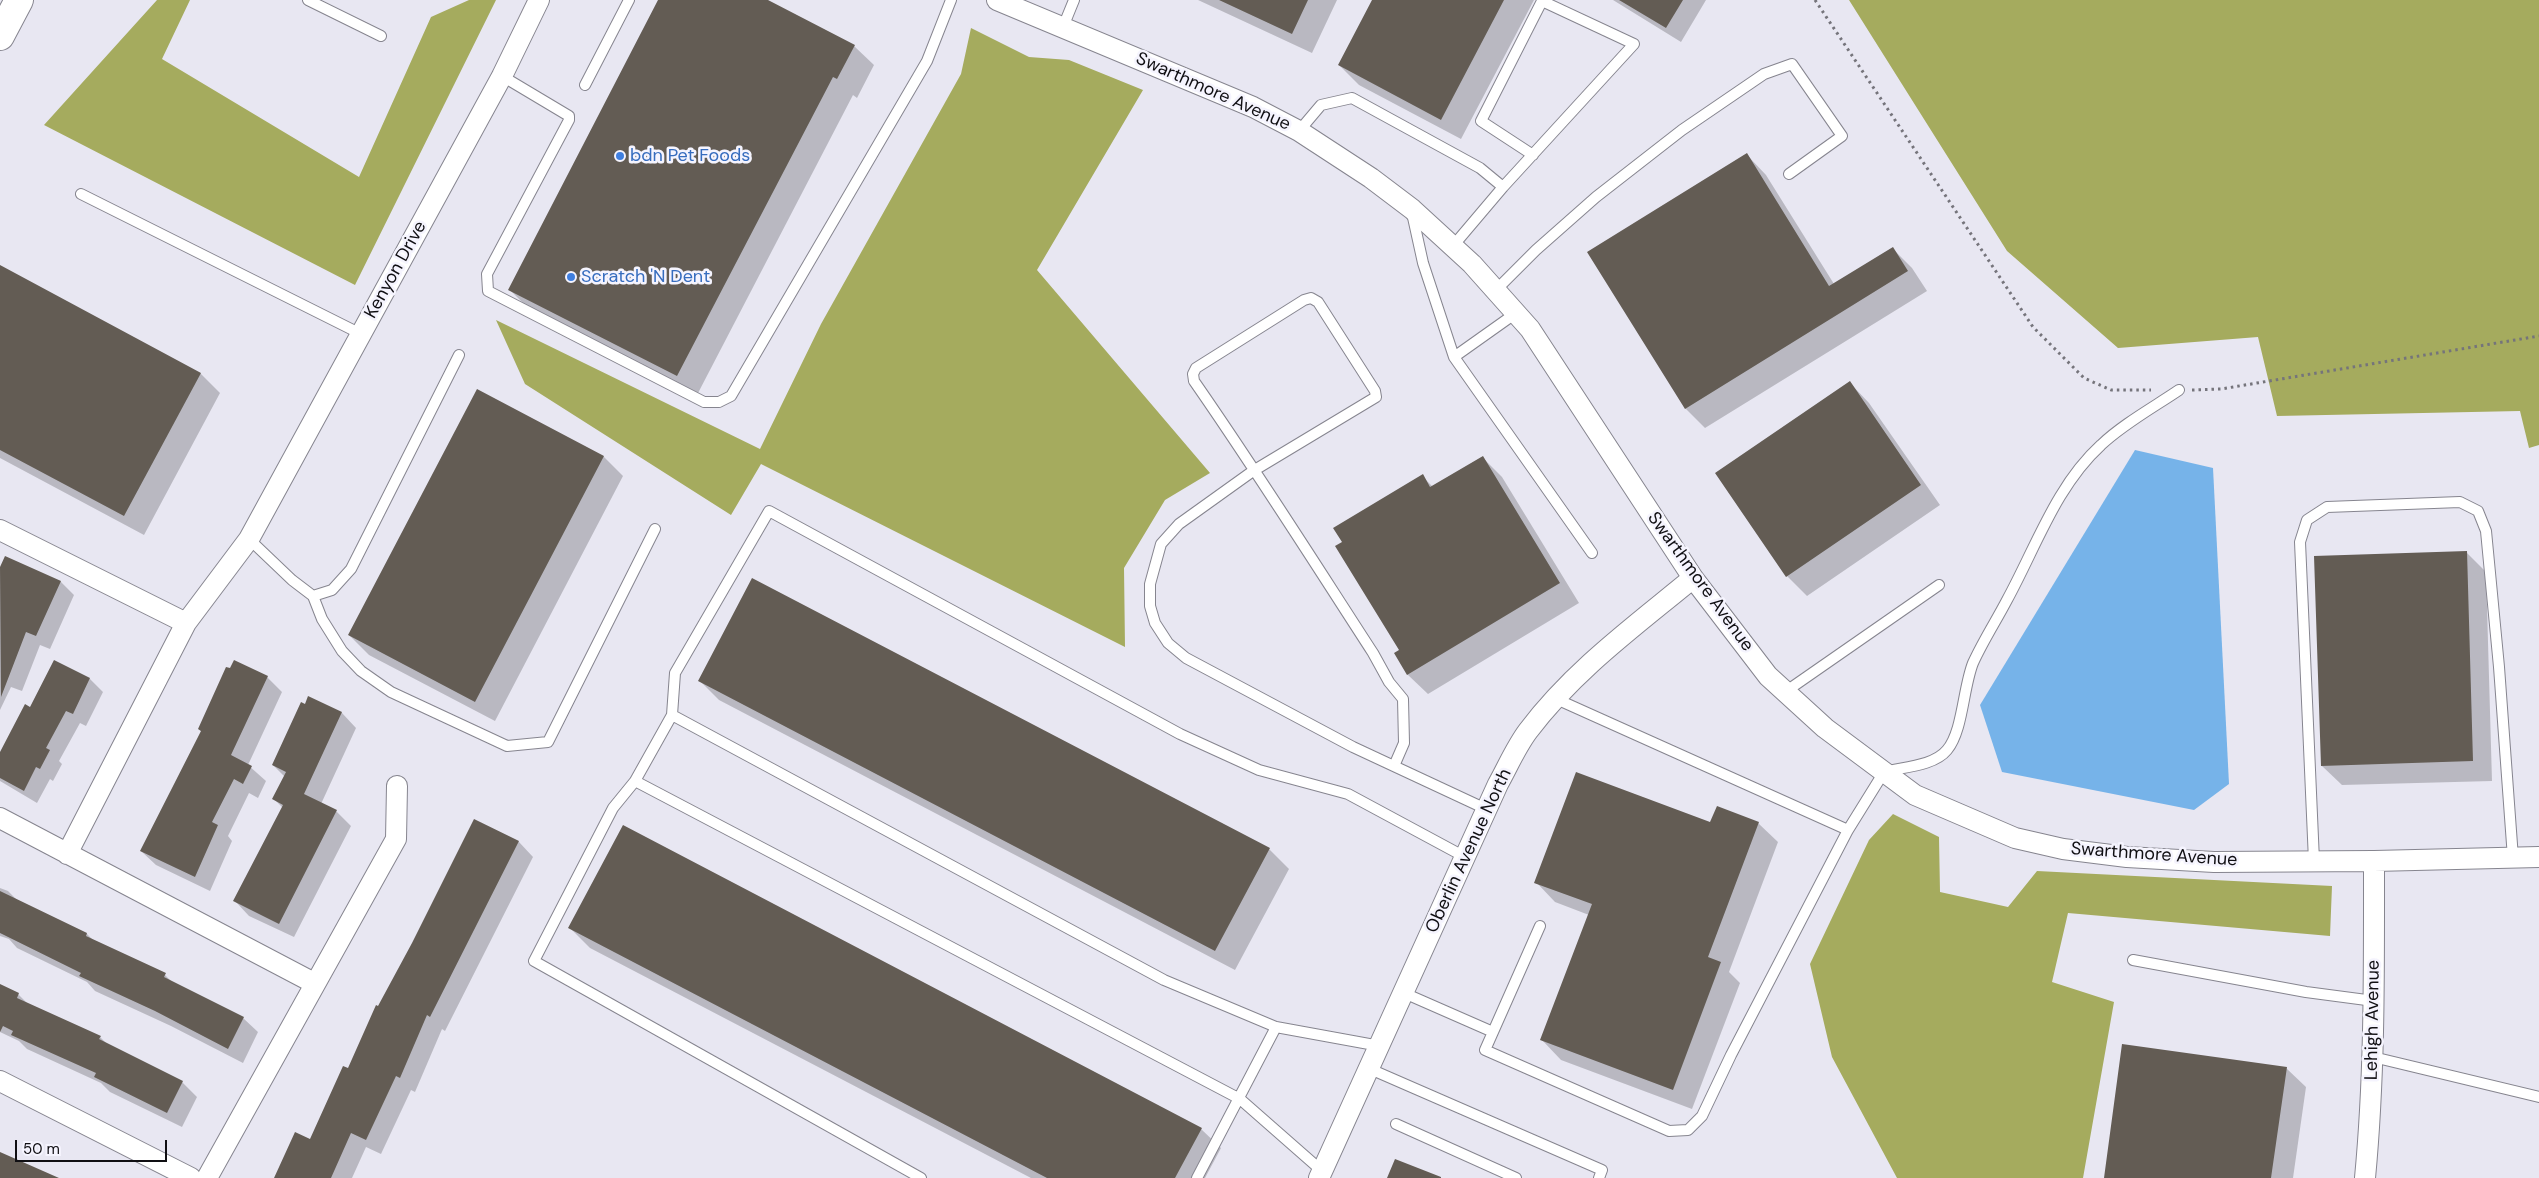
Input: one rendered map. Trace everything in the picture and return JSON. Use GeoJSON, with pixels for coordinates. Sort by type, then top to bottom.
{"type":"FeatureCollection","features":[{"type":"Feature","properties":{"kind":"main road"},"geometry":{"type":"LineString","coordinates":[[0,36],[19,0]]}},
{"type":"Feature","properties":{"kind":"street","name":"Kenyon Drive"},"geometry":{"type":"LineString","coordinates":[[67,854],[186,623],[249,539],[502,76],[540,0]]}},
{"type":"Feature","properties":{"kind":"street","name":"Swarthmore Avenue"},"geometry":{"type":"LineString","coordinates":[[997,0],[1254,107],[1299,131],[1371,178],[1412,209],[1472,264],[1530,329],[1693,578],[1768,676],[1825,728],[1915,795],[2015,838],[2063,849],[2127,857],[2214,862],[2539,857]]}},
{"type":"Feature","properties":{"kind":"street"},"geometry":{"type":"LineString","coordinates":[[0,530],[186,623]]}},
{"type":"Feature","properties":{"kind":"street","name":"Oberlin Avenue North"},"geometry":{"type":"LineString","coordinates":[[1320,1174],[1370,1069],[1486,809],[1527,732],[1554,698],[1586,665],[1693,578]]}},
{"type":"Feature","properties":{"kind":"street"},"geometry":{"type":"LineString","coordinates":[[207,1178],[396,838],[397,786]]}},
{"type":"Feature","properties":{"kind":"street"},"geometry":{"type":"LineString","coordinates":[[0,818],[314,983]]}},
{"type":"Feature","properties":{"kind":"street","name":"Lehigh Avenue"},"geometry":{"type":"LineString","coordinates":[[2365,1178],[2371,1113],[2373,1057],[2374,861]]}},
{"type":"Feature","properties":{"kind":"street"},"geometry":{"type":"LineString","coordinates":[[0,1081],[191,1178]]}},
{"type":"Feature","properties":{"kind":"lane"},"geometry":{"type":"LineString","coordinates":[[308,0],[381,36]]}},
{"type":"Feature","properties":{"kind":"lane"},"geometry":{"type":"LineString","coordinates":[[585,85],[629,0]]}},
{"type":"Feature","properties":{"kind":"lane"},"geometry":{"type":"LineString","coordinates":[[502,76],[569,116],[569,120],[487,274],[488,291],[704,402],[719,402],[731,396],[927,61],[951,0]]}},
{"type":"Feature","properties":{"kind":"lane"},"geometry":{"type":"LineString","coordinates":[[1063,27],[1074,0]]}},
{"type":"Feature","properties":{"kind":"lane"},"geometry":{"type":"LineString","coordinates":[[1453,246],[1503,187],[1533,155],[1634,44],[1542,0],[1481,121],[1533,155]]}},
{"type":"Feature","properties":{"kind":"lane"},"geometry":{"type":"LineString","coordinates":[[1496,290],[1536,250],[1626,172],[1764,74],[1792,64],[1842,136],[1789,174]]}},
{"type":"Feature","properties":{"kind":"lane"},"geometry":{"type":"LineString","coordinates":[[1299,131],[1321,105],[1352,98],[1480,168],[1503,187]]}},
{"type":"Feature","properties":{"kind":"lane"},"geometry":{"type":"LineString","coordinates":[[81,194],[361,334]]}},
{"type":"Feature","properties":{"kind":"lane"},"geometry":{"type":"LineString","coordinates":[[1412,209],[1423,262],[1454,357],[1592,554]]}},
{"type":"Feature","properties":{"kind":"lane"},"geometry":{"type":"LineString","coordinates":[[1394,766],[1404,743],[1402,699],[1253,470],[1194,382],[1193,374],[1196,368],[1304,300],[1311,298],[1318,302],[1375,391],[1376,398],[1253,470],[1178,524],[1160,544],[1150,584],[1150,606],[1155,624],[1168,643],[1186,658],[1353,747],[1486,809]]}},
{"type":"Feature","properties":{"kind":"lane"},"geometry":{"type":"LineString","coordinates":[[1454,357],[1516,313]]}},
{"type":"Feature","properties":{"kind":"lane"},"geometry":{"type":"LineString","coordinates":[[313,596],[332,590],[351,569],[459,355]]}},
{"type":"Feature","properties":{"kind":"lane"},"geometry":{"type":"LineString","coordinates":[[1540,926],[1485,1050],[1669,1131],[1688,1130],[1702,1116],[1736,1046],[1848,830],[1884,772],[1934,760],[1948,750],[1957,728],[1966,680],[1982,644],[2007,600],[2054,505],[2076,473],[2101,444],[2179,390]]}},
{"type":"Feature","properties":{"kind":"lane"},"geometry":{"type":"LineString","coordinates":[[2314,861],[2300,542],[2307,520],[2327,507],[2460,502],[2478,511],[2486,531],[2500,667],[2513,858]]}},
{"type":"Feature","properties":{"kind":"lane"},"geometry":{"type":"LineString","coordinates":[[921,1178],[534,961],[613,808],[635,781],[672,715],[675,673],[769,511],[1180,734],[1259,770],[1348,794],[1465,857]]}},
{"type":"Feature","properties":{"kind":"lane"},"geometry":{"type":"LineString","coordinates":[[249,539],[292,580],[313,596],[322,619],[342,651],[361,671],[391,692],[507,746],[548,742],[655,529]]}},
{"type":"Feature","properties":{"kind":"lane"},"geometry":{"type":"LineString","coordinates":[[1786,692],[1939,585]]}},
{"type":"Feature","properties":{"kind":"lane"},"geometry":{"type":"LineString","coordinates":[[1554,698],[1848,830]]}},
{"type":"Feature","properties":{"kind":"lane"},"geometry":{"type":"LineString","coordinates":[[672,715],[1164,980],[1276,1027],[1380,1046]]}},
{"type":"Feature","properties":{"kind":"lane"},"geometry":{"type":"LineString","coordinates":[[635,781],[1240,1099],[1320,1174]]}},
{"type":"Feature","properties":{"kind":"lane"},"geometry":{"type":"LineString","coordinates":[[2133,960],[2306,992],[2374,1001]]}},
{"type":"Feature","properties":{"kind":"lane"},"geometry":{"type":"LineString","coordinates":[[1404,992],[1493,1032]]}},
{"type":"Feature","properties":{"kind":"lane"},"geometry":{"type":"LineString","coordinates":[[1197,1178],[1276,1027]]}},
{"type":"Feature","properties":{"kind":"lane"},"geometry":{"type":"LineString","coordinates":[[2373,1057],[2539,1097]]}},
{"type":"Feature","properties":{"kind":"lane"},"geometry":{"type":"LineString","coordinates":[[1370,1069],[1602,1170],[1599,1178]]}},
{"type":"Feature","properties":{"kind":"lane"},"geometry":{"type":"LineString","coordinates":[[1396,1124],[1516,1178]]}},
{"type":"Feature","properties":{"kind":"path"},"geometry":{"type":"LineString","coordinates":[[1815,0],[2033,328],[2084,378],[2111,390],[2222,389],[2539,336]]}},
{"type":"Feature","properties":{"kind":"green space"},"geometry":{"type":"Polygon","coordinates":[[[157,0],[190,0],[162,59],[359,177],[431,17],[469,0],[496,0],[355,285],[44,125],[157,0]]]}},
{"type":"Feature","properties":{"kind":"green space"},"geometry":{"type":"Polygon","coordinates":[[[1849,0],[2539,0],[2539,445],[2529,448],[2520,411],[2277,416],[2258,337],[2118,348],[2007,251],[1849,0]]]}},
{"type":"Feature","properties":{"kind":"green space"},"geometry":{"type":"Polygon","coordinates":[[[971,28],[1029,57],[1069,60],[1143,90],[1037,270],[1210,473],[1165,500],[1124,568],[1125,647],[761,464],[731,515],[525,384],[496,320],[760,449],[821,324],[961,74],[971,28]]]}},
{"type":"Feature","properties":{"kind":"green space"},"geometry":{"type":"Polygon","coordinates":[[[1893,814],[1939,837],[1940,892],[2008,907],[2037,871],[2332,886],[2330,936],[2068,913],[2052,982],[2114,1002],[2083,1178],[1897,1178],[1832,1057],[1810,964],[1869,840],[1893,814]]]}},
{"type":"Feature","properties":{"kind":"water"},"geometry":{"type":"Polygon","coordinates":[[[2135,450],[2213,468],[2229,784],[2194,810],[2002,772],[1980,705],[2135,450]]]}},
{"type":"Feature","properties":{"kind":"building"},"geometry":{"type":"Polygon","coordinates":[[[658,0],[768,0],[855,45],[837,79],[833,77],[677,376],[508,290],[658,0]]]}},
{"type":"Feature","properties":{"kind":"building"},"geometry":{"type":"Polygon","coordinates":[[[1219,0],[1308,0],[1292,34],[1219,0]]]}},
{"type":"Feature","properties":{"kind":"building"},"geometry":{"type":"Polygon","coordinates":[[[1372,0],[1504,0],[1441,120],[1338,65],[1372,0]]]}},
{"type":"Feature","properties":{"kind":"building"},"geometry":{"type":"Polygon","coordinates":[[[1619,0],[1683,0],[1666,28],[1619,0]]]}},
{"type":"Feature","properties":{"kind":"building"},"geometry":{"type":"Polygon","coordinates":[[[1747,153],[1829,286],[1893,247],[1908,271],[1685,409],[1587,252],[1747,153]]]}},
{"type":"Feature","properties":{"kind":"building"},"geometry":{"type":"Polygon","coordinates":[[[0,265],[201,373],[124,516],[0,450],[0,265]]]}},
{"type":"Feature","properties":{"kind":"building"},"geometry":{"type":"Polygon","coordinates":[[[1850,381],[1921,485],[1786,577],[1715,473],[1850,381]]]}},
{"type":"Feature","properties":{"kind":"building"},"geometry":{"type":"Polygon","coordinates":[[[477,389],[604,456],[475,702],[348,635],[477,389]]]}},
{"type":"Feature","properties":{"kind":"building"},"geometry":{"type":"Polygon","coordinates":[[[1483,456],[1560,583],[1407,675],[1394,653],[1399,650],[1335,546],[1342,542],[1333,528],[1423,474],[1430,487],[1483,456]]]}},
{"type":"Feature","properties":{"kind":"building"},"geometry":{"type":"Polygon","coordinates":[[[2467,551],[2473,761],[2321,766],[2314,556],[2467,551]]]}},
{"type":"Feature","properties":{"kind":"building"},"geometry":{"type":"Polygon","coordinates":[[[5,556],[61,581],[36,636],[26,632],[1,697],[0,567],[5,556]]]}},
{"type":"Feature","properties":{"kind":"building"},"geometry":{"type":"Polygon","coordinates":[[[752,578],[1270,848],[1215,951],[698,681],[752,578]]]}},
{"type":"Feature","properties":{"kind":"building"},"geometry":{"type":"Polygon","coordinates":[[[54,660],[90,678],[73,714],[66,711],[46,748],[50,750],[40,769],[36,767],[24,791],[0,778],[0,752],[25,704],[30,707],[54,660]]]}},
{"type":"Feature","properties":{"kind":"building"},"geometry":{"type":"Polygon","coordinates":[[[234,660],[268,676],[231,755],[252,766],[243,784],[234,779],[212,822],[218,825],[195,877],[140,851],[201,731],[198,729],[226,667],[230,668],[234,660]]]}},
{"type":"Feature","properties":{"kind":"building"},"geometry":{"type":"Polygon","coordinates":[[[308,696],[342,712],[304,794],[337,810],[279,924],[233,901],[283,805],[272,799],[286,772],[272,765],[301,702],[305,704],[308,696]]]}},
{"type":"Feature","properties":{"kind":"building"},"geometry":{"type":"Polygon","coordinates":[[[1576,772],[1710,822],[1717,806],[1759,822],[1708,957],[1721,962],[1673,1090],[1540,1040],[1592,904],[1534,883],[1576,772]]]}},
{"type":"Feature","properties":{"kind":"building"},"geometry":{"type":"Polygon","coordinates":[[[474,819],[519,841],[430,1017],[427,1015],[400,1078],[396,1076],[366,1140],[351,1133],[331,1178],[274,1178],[295,1132],[310,1139],[343,1066],[348,1068],[376,1005],[378,1006],[412,943],[474,819]]]}},
{"type":"Feature","properties":{"kind":"building"},"geometry":{"type":"Polygon","coordinates":[[[623,825],[1202,1128],[1175,1178],[1047,1178],[568,928],[623,825]]]}},
{"type":"Feature","properties":{"kind":"building"},"geometry":{"type":"Polygon","coordinates":[[[0,891],[87,933],[86,936],[166,973],[164,977],[244,1017],[228,1049],[155,1011],[79,976],[81,973],[0,933],[0,891]]]}},
{"type":"Feature","properties":{"kind":"building"},"geometry":{"type":"Polygon","coordinates":[[[0,984],[19,993],[17,998],[101,1036],[99,1039],[183,1081],[167,1113],[94,1077],[96,1073],[11,1035],[13,1031],[3,1026],[0,1032],[0,984]]]}},
{"type":"Feature","properties":{"kind":"building"},"geometry":{"type":"Polygon","coordinates":[[[2122,1044],[2287,1067],[2271,1178],[2104,1178],[2122,1044]]]}},
{"type":"Feature","properties":{"kind":"building"},"geometry":{"type":"Polygon","coordinates":[[[0,1152],[59,1178],[0,1178],[0,1152]]]}},
{"type":"Feature","properties":{"kind":"building"},"geometry":{"type":"Polygon","coordinates":[[[1395,1159],[1441,1177],[1441,1178],[1387,1178],[1395,1159]]]}},
{"type":"Feature","properties":{"kind":"place","name":"bdn Pet Foods"},"geometry":{"type":"Point","coordinates":[620,156]}},
{"type":"Feature","properties":{"kind":"place","name":"Scratch 'N Dent"},"geometry":{"type":"Point","coordinates":[571,277]}}]}
